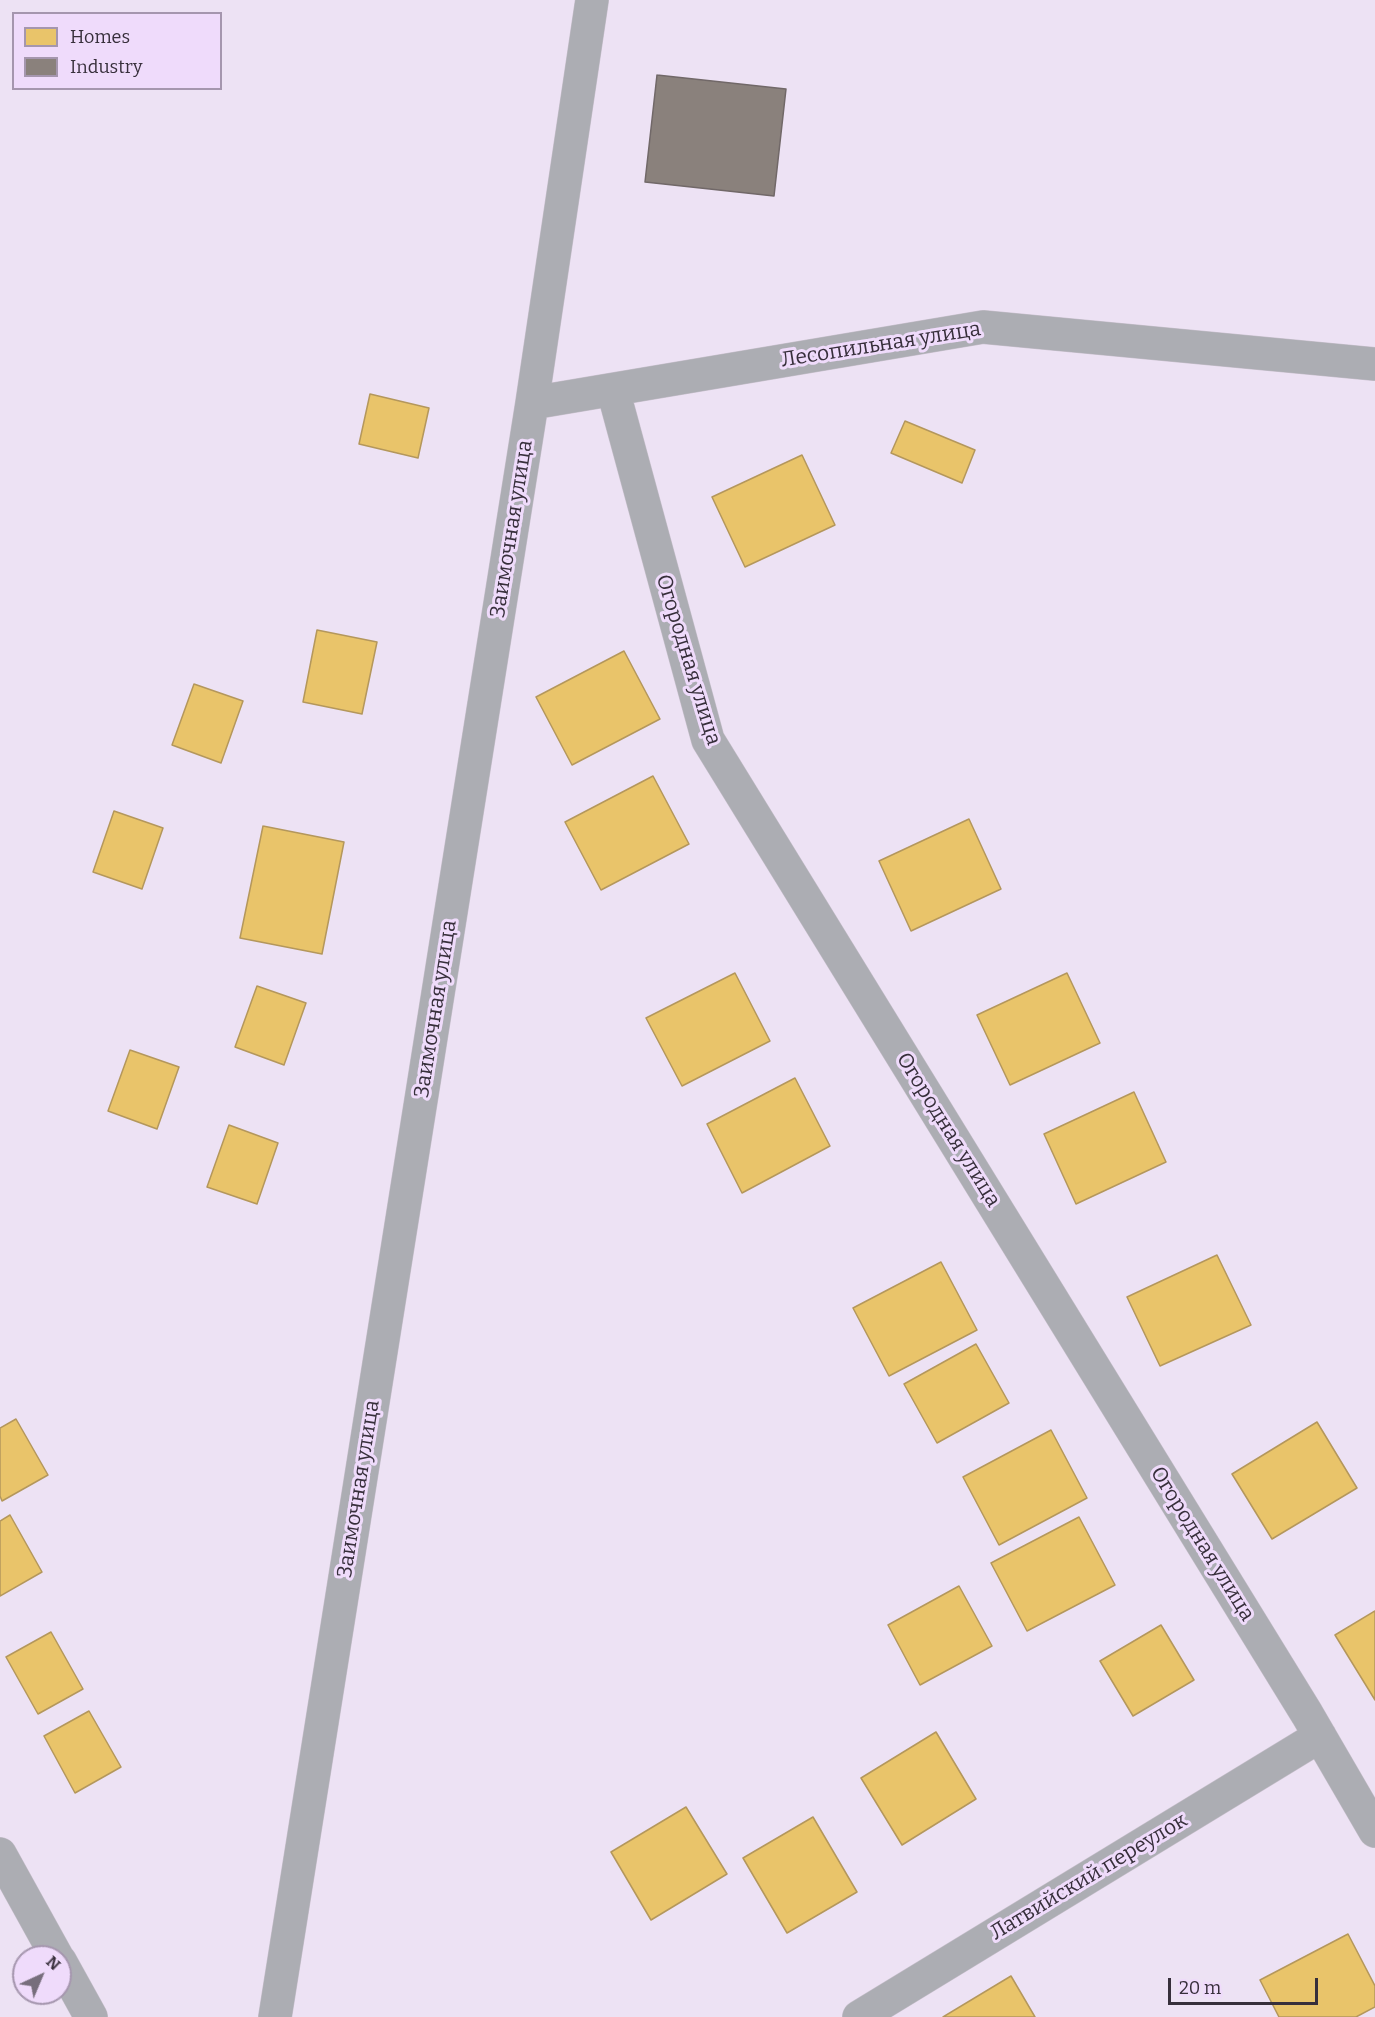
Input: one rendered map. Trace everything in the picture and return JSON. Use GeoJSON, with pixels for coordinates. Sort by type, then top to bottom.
{"type":"FeatureCollection","features":[{"type":"Feature","properties":{"kind":"street","name":"Заимочная улица"},"geometry":{"type":"LineString","coordinates":[[274,2017],[532,403],[592,0]]}},
{"type":"Feature","properties":{"kind":"street","name":"Лесопильная улица"},"geometry":{"type":"LineString","coordinates":[[532,403],[983,327],[1375,364]]}},
{"type":"Feature","properties":{"kind":"street","name":"Огородная улица"},"geometry":{"type":"LineString","coordinates":[[613,390],[708,740],[1320,1736],[1375,1831]]}},
{"type":"Feature","properties":{"kind":"street","name":"Латвийский переулок"},"geometry":{"type":"LineString","coordinates":[[859,2017],[1320,1736]]}},
{"type":"Feature","properties":{"kind":"street"},"geometry":{"type":"LineString","coordinates":[[0,1854],[50,1945]]}},
{"type":"Feature","properties":{"kind":"street"},"geometry":{"type":"LineString","coordinates":[[72,1983],[91,2017]]}},
{"type":"Feature","properties":{"kind":"building: Homes"},"geometry":{"type":"Polygon","coordinates":[[[370,394],[429,408],[418,458],[359,444],[370,394]]]}},
{"type":"Feature","properties":{"kind":"building: Homes"},"geometry":{"type":"Polygon","coordinates":[[[905,421],[975,450],[962,483],[891,453],[905,421]]]}},
{"type":"Feature","properties":{"kind":"building: Homes"},"geometry":{"type":"Polygon","coordinates":[[[802,455],[835,525],[745,567],[712,497],[802,455]]]}},
{"type":"Feature","properties":{"kind":"building: Homes"},"geometry":{"type":"Polygon","coordinates":[[[317,630],[377,642],[362,714],[303,702],[317,630]]]}},
{"type":"Feature","properties":{"kind":"building: Homes"},"geometry":{"type":"Polygon","coordinates":[[[624,651],[660,719],[572,765],[536,697],[624,651]]]}},
{"type":"Feature","properties":{"kind":"building: Homes"},"geometry":{"type":"Polygon","coordinates":[[[194,684],[243,701],[221,763],[172,745],[194,684]]]}},
{"type":"Feature","properties":{"kind":"building: Homes"},"geometry":{"type":"Polygon","coordinates":[[[653,776],[689,844],[601,890],[565,822],[653,776]]]}},
{"type":"Feature","properties":{"kind":"building: Homes"},"geometry":{"type":"Polygon","coordinates":[[[114,811],[163,828],[142,889],[93,872],[114,811]]]}},
{"type":"Feature","properties":{"kind":"building: Homes"},"geometry":{"type":"Polygon","coordinates":[[[969,819],[1001,889],[911,931],[879,861],[969,819]]]}},
{"type":"Feature","properties":{"kind":"building: Homes"},"geometry":{"type":"Polygon","coordinates":[[[263,826],[344,842],[322,954],[240,938],[263,826]]]}},
{"type":"Feature","properties":{"kind":"building: Homes"},"geometry":{"type":"Polygon","coordinates":[[[735,973],[770,1041],[682,1086],[646,1018],[735,973]]]}},
{"type":"Feature","properties":{"kind":"building: Homes"},"geometry":{"type":"Polygon","coordinates":[[[1067,973],[1100,1043],[1010,1085],[977,1015],[1067,973]]]}},
{"type":"Feature","properties":{"kind":"building: Homes"},"geometry":{"type":"Polygon","coordinates":[[[257,986],[306,1003],[284,1065],[235,1047],[257,986]]]}},
{"type":"Feature","properties":{"kind":"building: Homes"},"geometry":{"type":"Polygon","coordinates":[[[130,1050],[179,1067],[157,1129],[108,1111],[130,1050]]]}},
{"type":"Feature","properties":{"kind":"building: Homes"},"geometry":{"type":"Polygon","coordinates":[[[795,1078],[830,1146],[742,1193],[707,1124],[795,1078]]]}},
{"type":"Feature","properties":{"kind":"building: Homes"},"geometry":{"type":"Polygon","coordinates":[[[1134,1092],[1166,1162],[1076,1204],[1044,1134],[1134,1092]]]}},
{"type":"Feature","properties":{"kind":"building: Homes"},"geometry":{"type":"Polygon","coordinates":[[[229,1125],[278,1143],[257,1204],[207,1187],[229,1125]]]}},
{"type":"Feature","properties":{"kind":"building: Homes"},"geometry":{"type":"Polygon","coordinates":[[[1217,1255],[1251,1325],[1160,1366],[1127,1297],[1217,1255]]]}},
{"type":"Feature","properties":{"kind":"building: Homes"},"geometry":{"type":"Polygon","coordinates":[[[941,1262],[977,1330],[889,1376],[853,1308],[941,1262]]]}},
{"type":"Feature","properties":{"kind":"building: Homes"},"geometry":{"type":"Polygon","coordinates":[[[976,1344],[1009,1403],[937,1443],[904,1384],[976,1344]]]}},
{"type":"Feature","properties":{"kind":"building: Homes"},"geometry":{"type":"Polygon","coordinates":[[[16,1419],[48,1475],[2,1501],[0,1496],[0,1428],[16,1419]]]}},
{"type":"Feature","properties":{"kind":"building: Homes"},"geometry":{"type":"Polygon","coordinates":[[[1317,1422],[1357,1488],[1272,1539],[1232,1474],[1317,1422]]]}},
{"type":"Feature","properties":{"kind":"building: Homes"},"geometry":{"type":"Polygon","coordinates":[[[1051,1430],[1087,1498],[999,1545],[963,1477],[1051,1430]]]}},
{"type":"Feature","properties":{"kind":"building: Homes"},"geometry":{"type":"Polygon","coordinates":[[[10,1515],[42,1572],[0,1596],[0,1521],[10,1515]]]}},
{"type":"Feature","properties":{"kind":"building: Homes"},"geometry":{"type":"Polygon","coordinates":[[[1079,1517],[1115,1585],[1027,1631],[991,1563],[1079,1517]]]}},
{"type":"Feature","properties":{"kind":"building: Homes"},"geometry":{"type":"Polygon","coordinates":[[[959,1586],[992,1646],[920,1685],[888,1625],[959,1586]]]}},
{"type":"Feature","properties":{"kind":"building: Homes"},"geometry":{"type":"Polygon","coordinates":[[[1375,1611],[1375,1700],[1335,1635],[1375,1611]]]}},
{"type":"Feature","properties":{"kind":"building: Homes"},"geometry":{"type":"Polygon","coordinates":[[[1161,1625],[1194,1680],[1133,1716],[1100,1661],[1161,1625]]]}},
{"type":"Feature","properties":{"kind":"building: Homes"},"geometry":{"type":"Polygon","coordinates":[[[51,1632],[83,1689],[38,1714],[6,1657],[51,1632]]]}},
{"type":"Feature","properties":{"kind":"building: Homes"},"geometry":{"type":"Polygon","coordinates":[[[89,1711],[121,1767],[75,1793],[44,1736],[89,1711]]]}},
{"type":"Feature","properties":{"kind":"building: Homes"},"geometry":{"type":"Polygon","coordinates":[[[936,1732],[976,1799],[902,1845],[861,1778],[936,1732]]]}},
{"type":"Feature","properties":{"kind":"building: Homes"},"geometry":{"type":"Polygon","coordinates":[[[686,1807],[727,1874],[651,1920],[611,1852],[686,1807]]]}},
{"type":"Feature","properties":{"kind":"building: Homes"},"geometry":{"type":"Polygon","coordinates":[[[813,1817],[857,1892],[787,1933],[743,1858],[813,1817]]]}},
{"type":"Feature","properties":{"kind":"building: Homes"},"geometry":{"type":"Polygon","coordinates":[[[1348,1934],[1375,1986],[1375,2007],[1356,2017],[1279,2017],[1260,1980],[1348,1934]]]}},
{"type":"Feature","properties":{"kind":"building: Homes"},"geometry":{"type":"Polygon","coordinates":[[[1011,1976],[1035,2017],[943,2017],[1011,1976]]]}},
{"type":"Feature","properties":{"kind":"building: Industry"},"geometry":{"type":"Polygon","coordinates":[[[657,75],[786,89],[774,196],[645,182],[657,75]]]}}]}
